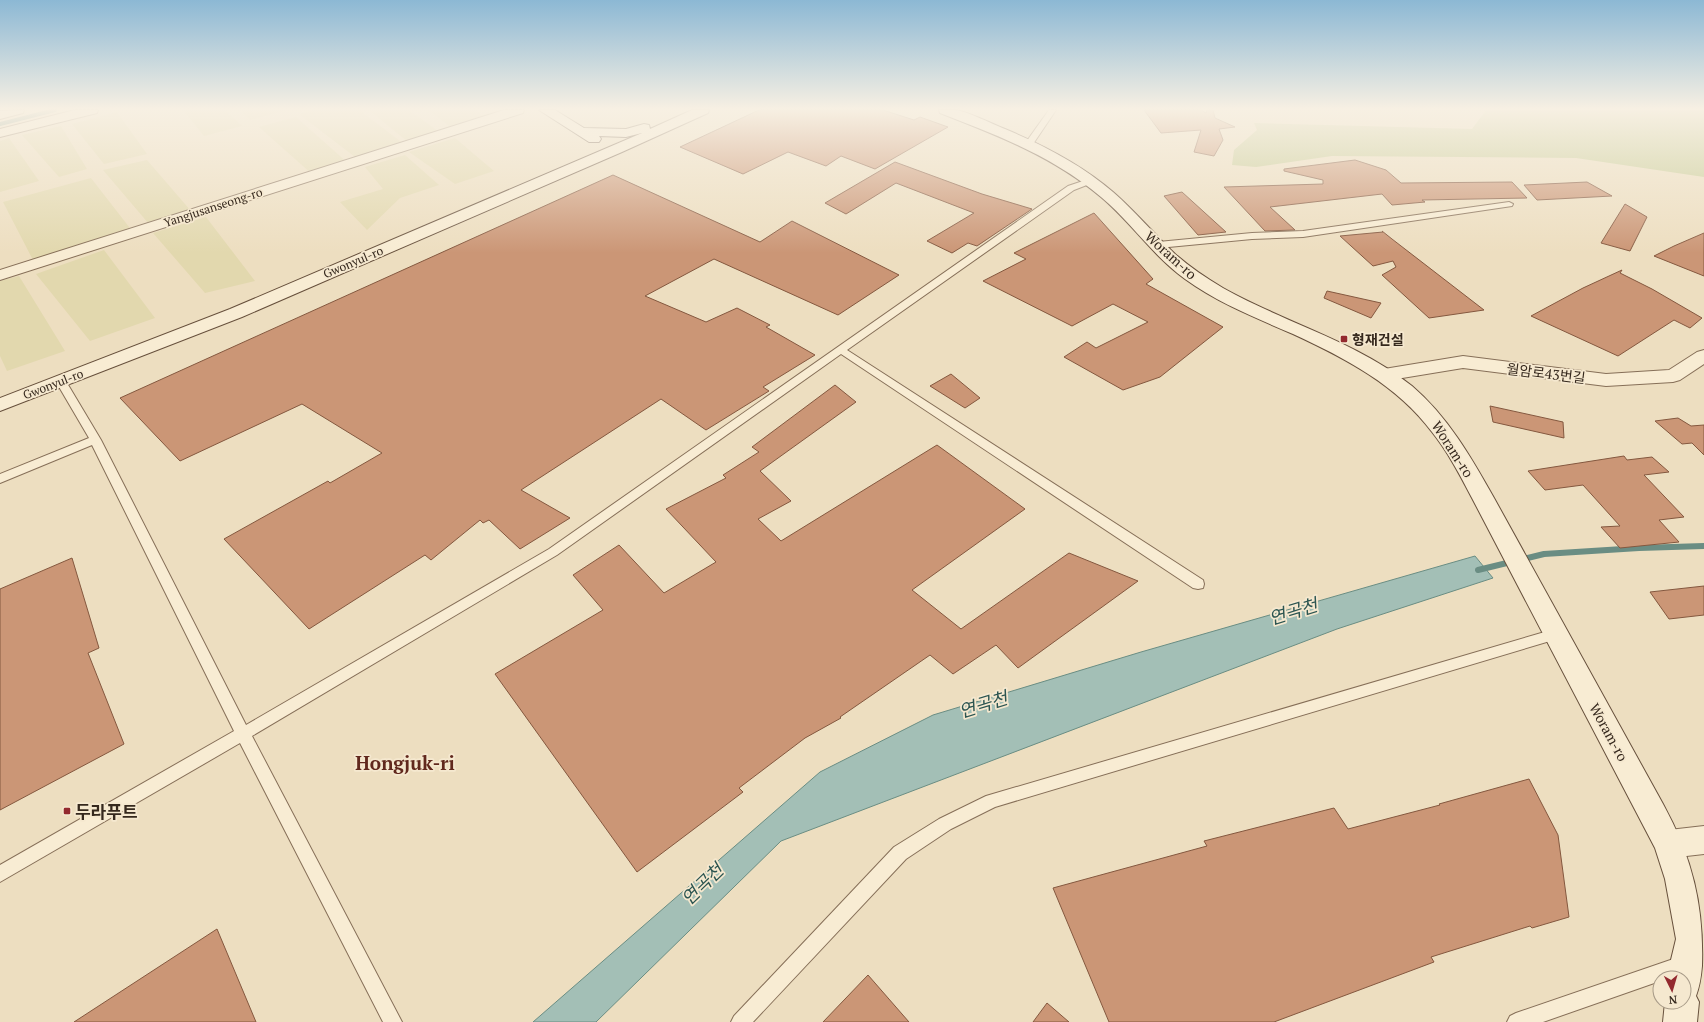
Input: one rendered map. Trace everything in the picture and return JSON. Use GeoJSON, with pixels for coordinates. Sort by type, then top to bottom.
{"type":"FeatureCollection","features":[{"type":"Feature","properties":{"kind":"street","name":"Yangjusanseong-ro"},"geometry":{"type":"LineString","coordinates":[[0,275],[368,158]]}},
{"type":"Feature","properties":{"kind":"street"},"geometry":{"type":"LineString","coordinates":[[532,184],[546,174],[577,158]]}},
{"type":"Feature","properties":{"kind":"street","name":"Gwonyul-ro"},"geometry":{"type":"LineString","coordinates":[[0,404],[236,313],[596,158]]}},
{"type":"Feature","properties":{"kind":"street","name":"Woram-ro"},"geometry":{"type":"LineString","coordinates":[[1050,158],[1089,181],[1120,205],[1158,246],[1186,271],[1221,294],[1338,348],[1384,375],[1426,409],[1441,427],[1457,450],[1669,844],[1680,879],[1692,939],[1686,970]]}},
{"type":"Feature","properties":{"kind":"street","name":"월암로43번길"},"geometry":{"type":"LineString","coordinates":[[1384,375],[1463,362],[1606,380],[1673,376],[1704,356]]}},
{"type":"Feature","properties":{"kind":"street"},"geometry":{"type":"LineString","coordinates":[[1669,844],[1704,840]]}},
{"type":"Feature","properties":{"kind":"street"},"geometry":{"type":"LineString","coordinates":[[1680,1022],[1681,1010]]}},
{"type":"Feature","properties":{"kind":"lane"},"geometry":{"type":"LineString","coordinates":[[0,874],[243,734],[553,552],[1071,188],[1089,181]]}},
{"type":"Feature","properties":{"kind":"lane"},"geometry":{"type":"LineString","coordinates":[[1158,246],[1252,236],[1304,234],[1509,204]]}},
{"type":"Feature","properties":{"kind":"lane"},"geometry":{"type":"LineString","coordinates":[[842,350],[1198,584]]}},
{"type":"Feature","properties":{"kind":"lane"},"geometry":{"type":"LineString","coordinates":[[60,380],[95,440],[243,734],[393,1022]]}},
{"type":"Feature","properties":{"kind":"lane"},"geometry":{"type":"LineString","coordinates":[[0,479],[95,440]]}},
{"type":"Feature","properties":{"kind":"lane"},"geometry":{"type":"LineString","coordinates":[[740,1022],[900,853],[945,824],[992,800],[1555,634]]}},
{"type":"Feature","properties":{"kind":"lane"},"geometry":{"type":"LineString","coordinates":[[1516,1022],[1652,983]]}},
{"type":"Feature","properties":{"kind":"shaded area"},"geometry":{"type":"Polygon","coordinates":[[[0,158],[23,158],[39,181],[0,192],[0,158]]]}},
{"type":"Feature","properties":{"kind":"shaded area"},"geometry":{"type":"Polygon","coordinates":[[[42,158],[80,158],[87,169],[59,177],[42,158]]]}},
{"type":"Feature","properties":{"kind":"shaded area"},"geometry":{"type":"Polygon","coordinates":[[[99,158],[131,158],[104,164],[99,158]]]}},
{"type":"Feature","properties":{"kind":"shaded area"},"geometry":{"type":"Polygon","coordinates":[[[294,158],[342,158],[349,164],[313,175],[294,158]]]}},
{"type":"Feature","properties":{"kind":"shaded area"},"geometry":{"type":"Polygon","coordinates":[[[396,158],[408,158],[439,185],[400,198],[367,230],[340,202],[383,189],[365,167],[396,158]]]}},
{"type":"Feature","properties":{"kind":"shaded area"},"geometry":{"type":"Polygon","coordinates":[[[417,158],[478,158],[494,171],[455,184],[417,158]]]}},
{"type":"Feature","properties":{"kind":"shaded area"},"geometry":{"type":"Polygon","coordinates":[[[147,160],[191,211],[149,224],[103,170],[147,160]]]}},
{"type":"Feature","properties":{"kind":"shaded area"},"geometry":{"type":"Polygon","coordinates":[[[91,178],[133,232],[34,262],[3,202],[91,178]]]}},
{"type":"Feature","properties":{"kind":"shaded area"},"geometry":{"type":"Polygon","coordinates":[[[206,217],[255,281],[205,293],[153,233],[206,217]]]}},
{"type":"Feature","properties":{"kind":"shaded area"},"geometry":{"type":"Polygon","coordinates":[[[104,250],[155,318],[90,341],[36,274],[104,250]]]}},
{"type":"Feature","properties":{"kind":"shaded area"},"geometry":{"type":"Polygon","coordinates":[[[19,276],[65,351],[7,371],[0,356],[0,281],[19,276]]]}},
{"type":"Feature","properties":{"kind":"green space"},"geometry":{"type":"Polygon","coordinates":[[[1233,158],[1320,158],[1256,167],[1232,165],[1233,158]]]}},
{"type":"Feature","properties":{"kind":"green space"},"geometry":{"type":"Polygon","coordinates":[[[1539,158],[1704,158],[1704,177],[1576,158],[1539,158]]]}},
{"type":"Feature","properties":{"kind":"water","name":"연곡천"},"geometry":{"type":"Polygon","coordinates":[[[1475,556],[1493,578],[1337,629],[781,841],[596,1022],[533,1022],[820,772],[933,715],[1141,652],[1475,556]]]}},
{"type":"Feature","properties":{"kind":"building"},"geometry":{"type":"Polygon","coordinates":[[[705,158],[776,158],[743,174],[705,158]]]}},
{"type":"Feature","properties":{"kind":"building"},"geometry":{"type":"Polygon","coordinates":[[[803,158],[838,158],[826,166],[803,158]]]}},
{"type":"Feature","properties":{"kind":"building"},"geometry":{"type":"Polygon","coordinates":[[[845,158],[895,158],[875,169],[845,158]]]}},
{"type":"Feature","properties":{"kind":"building"},"geometry":{"type":"Polygon","coordinates":[[[1355,160],[1386,170],[1401,183],[1512,182],[1527,198],[1422,200],[1425,202],[1392,205],[1382,194],[1270,207],[1295,230],[1265,231],[1224,187],[1323,184],[1323,180],[1284,171],[1284,169],[1355,160]]]}},
{"type":"Feature","properties":{"kind":"building"},"geometry":{"type":"Polygon","coordinates":[[[895,162],[982,194],[1032,209],[977,246],[968,243],[952,253],[927,241],[974,213],[896,183],[846,214],[825,203],[895,162]]]}},
{"type":"Feature","properties":{"kind":"building"},"geometry":{"type":"Polygon","coordinates":[[[613,175],[760,242],[792,221],[899,275],[838,315],[714,259],[645,296],[706,322],[737,308],[770,325],[766,327],[815,355],[763,387],[769,391],[706,430],[661,399],[521,490],[570,518],[520,549],[489,520],[483,523],[480,520],[431,560],[425,555],[309,629],[224,539],[328,481],[330,483],[382,453],[302,404],[180,461],[120,398],[613,175]]]}},
{"type":"Feature","properties":{"kind":"building"},"geometry":{"type":"Polygon","coordinates":[[[1587,182],[1612,196],[1537,200],[1524,185],[1587,182]]]}},
{"type":"Feature","properties":{"kind":"building"},"geometry":{"type":"Polygon","coordinates":[[[1182,192],[1226,232],[1198,235],[1164,196],[1182,192]]]}},
{"type":"Feature","properties":{"kind":"building"},"geometry":{"type":"Polygon","coordinates":[[[1625,204],[1647,217],[1630,251],[1601,243],[1625,204]]]}},
{"type":"Feature","properties":{"kind":"building"},"geometry":{"type":"Polygon","coordinates":[[[1094,213],[1153,279],[1146,284],[1223,327],[1160,377],[1123,390],[1064,357],[1087,342],[1096,348],[1148,322],[1113,304],[1072,326],[983,281],[1026,259],[1014,253],[1094,213]]]}},
{"type":"Feature","properties":{"kind":"building"},"geometry":{"type":"Polygon","coordinates":[[[1382,231],[1484,310],[1429,318],[1382,275],[1396,267],[1393,261],[1373,266],[1340,236],[1383,232],[1382,231]]]}},
{"type":"Feature","properties":{"kind":"building"},"geometry":{"type":"Polygon","coordinates":[[[1704,233],[1704,276],[1654,256],[1674,246],[1704,233]]]}},
{"type":"Feature","properties":{"kind":"building"},"geometry":{"type":"Polygon","coordinates":[[[1622,270],[1620,273],[1652,289],[1702,318],[1690,328],[1674,320],[1618,356],[1531,316],[1583,288],[1622,270]]]}},
{"type":"Feature","properties":{"kind":"building"},"geometry":{"type":"Polygon","coordinates":[[[1327,291],[1381,303],[1371,318],[1324,298],[1327,291]]]}},
{"type":"Feature","properties":{"kind":"building"},"geometry":{"type":"Polygon","coordinates":[[[951,374],[980,398],[965,408],[930,386],[951,374]]]}},
{"type":"Feature","properties":{"kind":"building"},"geometry":{"type":"Polygon","coordinates":[[[835,385],[856,402],[760,471],[791,501],[758,519],[781,541],[937,445],[1025,509],[912,590],[961,629],[1069,553],[1138,581],[1018,668],[996,645],[953,674],[930,655],[840,717],[841,718],[805,738],[739,788],[743,792],[637,872],[495,674],[603,610],[573,575],[619,545],[664,593],[716,562],[666,509],[726,478],[723,475],[759,452],[752,447],[835,385]]]}},
{"type":"Feature","properties":{"kind":"building"},"geometry":{"type":"Polygon","coordinates":[[[1490,406],[1563,422],[1564,438],[1493,422],[1490,406]]]}},
{"type":"Feature","properties":{"kind":"building"},"geometry":{"type":"Polygon","coordinates":[[[1678,418],[1691,426],[1704,425],[1704,455],[1692,443],[1682,444],[1655,421],[1678,418]]]}},
{"type":"Feature","properties":{"kind":"building"},"geometry":{"type":"Polygon","coordinates":[[[1624,456],[1627,460],[1652,457],[1669,472],[1644,475],[1684,517],[1659,520],[1679,542],[1620,548],[1601,527],[1620,526],[1583,485],[1545,490],[1528,471],[1624,456]]]}},
{"type":"Feature","properties":{"kind":"building"},"geometry":{"type":"Polygon","coordinates":[[[72,558],[99,648],[88,653],[124,744],[0,810],[0,589],[72,558]]]}},
{"type":"Feature","properties":{"kind":"building"},"geometry":{"type":"Polygon","coordinates":[[[1704,586],[1704,615],[1669,619],[1650,592],[1704,586]]]}},
{"type":"Feature","properties":{"kind":"building"},"geometry":{"type":"Polygon","coordinates":[[[1529,779],[1558,835],[1569,917],[1532,928],[1530,926],[1431,957],[1434,962],[1274,1022],[1109,1022],[1053,888],[1207,846],[1204,841],[1334,808],[1348,829],[1440,805],[1439,804],[1529,779]]]}},
{"type":"Feature","properties":{"kind":"building"},"geometry":{"type":"Polygon","coordinates":[[[217,929],[256,1022],[74,1022],[217,929]]]}},
{"type":"Feature","properties":{"kind":"building"},"geometry":{"type":"Polygon","coordinates":[[[868,975],[909,1022],[823,1022],[868,975]]]}},
{"type":"Feature","properties":{"kind":"building"},"geometry":{"type":"Polygon","coordinates":[[[1047,1003],[1069,1022],[1033,1022],[1047,1003]]]}},
{"type":"Feature","properties":{"kind":"waterway"},"geometry":{"type":"LineString","coordinates":[[1478,570],[1544,554],[1639,548],[1704,546]]}},
{"type":"Feature","properties":{"kind":"place","name":"형재건설"},"geometry":{"type":"Point","coordinates":[1344,339]}},
{"type":"Feature","properties":{"kind":"place","name":"두라푸트"},"geometry":{"type":"Point","coordinates":[67,811]}},
{"type":"Feature","properties":{"kind":"district","name":"Hongjuk-ri"},"geometry":{"type":"Point","coordinates":[405,762]}}]}
